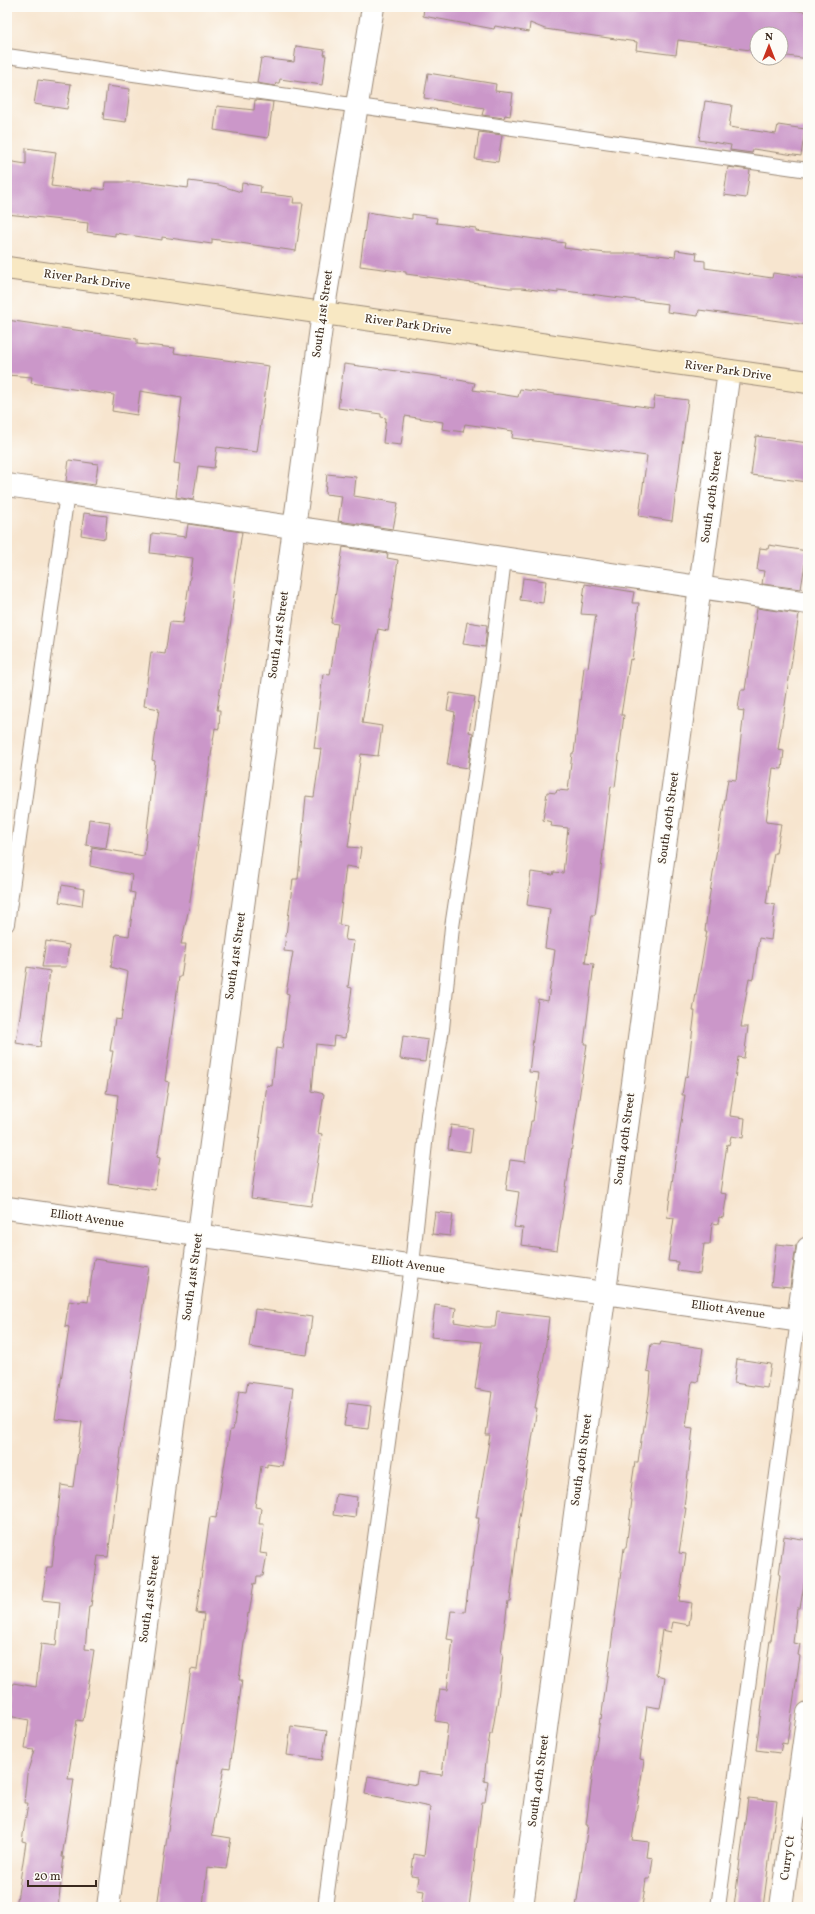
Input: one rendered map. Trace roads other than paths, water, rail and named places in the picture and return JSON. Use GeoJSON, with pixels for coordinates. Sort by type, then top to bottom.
{"type":"FeatureCollection","features":[{"type":"Feature","properties":{"kind":"street","name":"South 41st Street"},"geometry":{"type":"LineString","coordinates":[[108,1907],[323,314],[372,7]]}},
{"type":"Feature","properties":{"kind":"street","name":"River Park Drive"},"geometry":{"type":"LineString","coordinates":[[7,268],[808,382]]}},
{"type":"Feature","properties":{"kind":"street","name":"South 40th Street"},"geometry":{"type":"LineString","coordinates":[[522,1907],[729,371]]}},
{"type":"Feature","properties":{"kind":"street"},"geometry":{"type":"LineString","coordinates":[[7,485],[808,603]]}},
{"type":"Feature","properties":{"kind":"street","name":"Elliott Avenue"},"geometry":{"type":"LineString","coordinates":[[7,1208],[803,1321]]}},
{"type":"Feature","properties":{"kind":"street"},"geometry":{"type":"LineString","coordinates":[[803,1321],[808,1248]]}},
{"type":"Feature","properties":{"kind":"street","name":"Curry Ct"},"geometry":{"type":"LineString","coordinates":[[781,1907],[808,1713]]}},
{"type":"Feature","properties":{"kind":"lane"},"geometry":{"type":"LineString","coordinates":[[7,56],[808,170]]}},
{"type":"Feature","properties":{"kind":"lane"},"geometry":{"type":"LineString","coordinates":[[7,924],[67,494]]}},
{"type":"Feature","properties":{"kind":"lane"},"geometry":{"type":"LineString","coordinates":[[325,1907],[412,1265],[428,1115],[442,1028],[452,928],[488,691],[504,559]]}},
{"type":"Feature","properties":{"kind":"lane"},"geometry":{"type":"LineString","coordinates":[[718,1907],[803,1321]]}}]}
